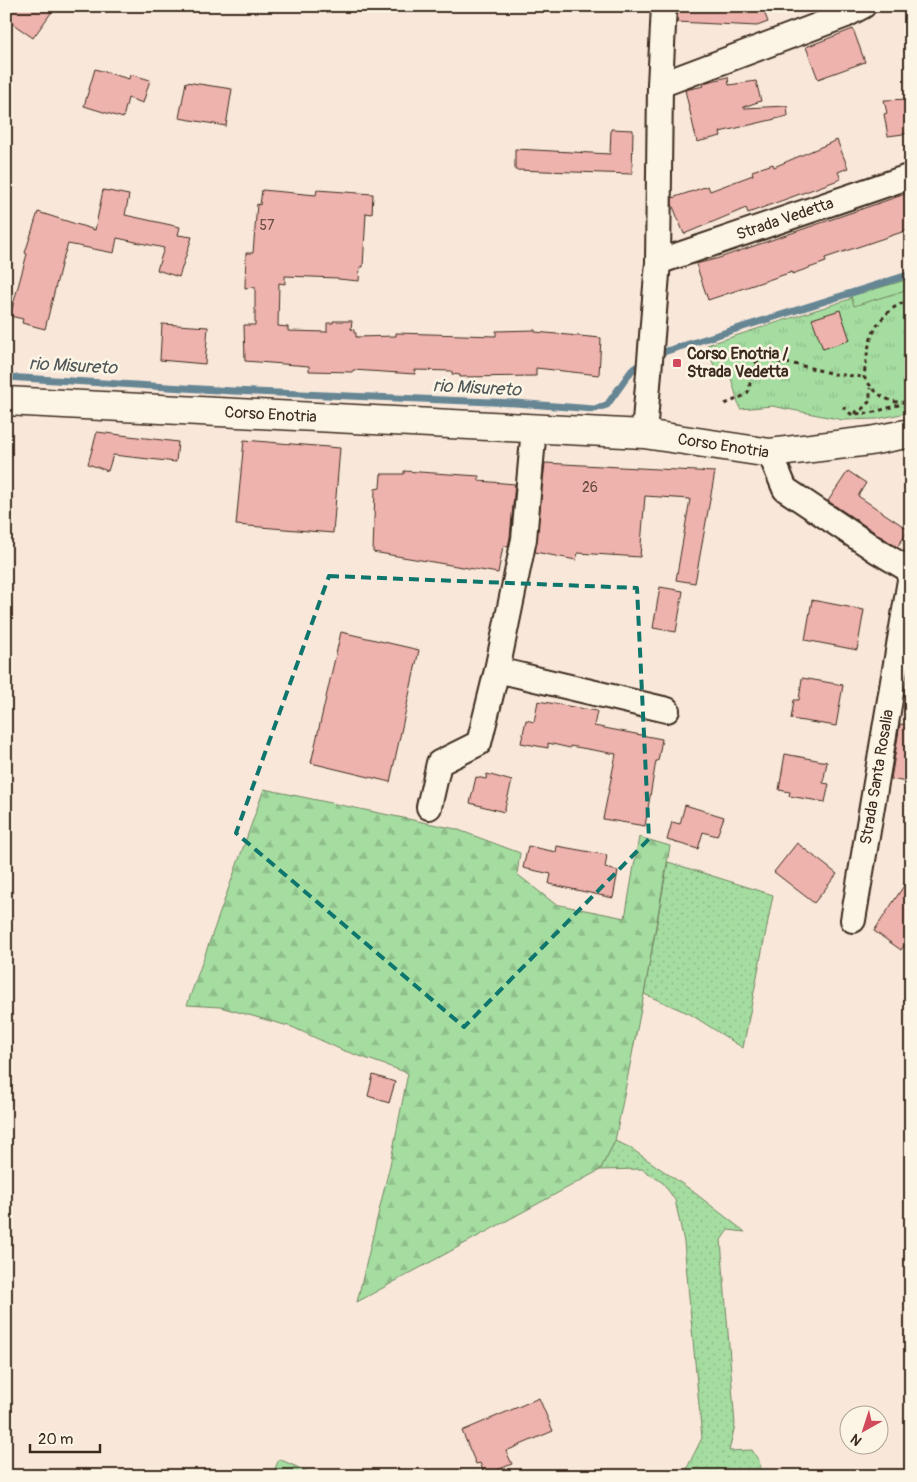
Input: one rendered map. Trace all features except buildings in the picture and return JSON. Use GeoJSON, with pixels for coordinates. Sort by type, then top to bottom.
{"type":"FeatureCollection","features":[{"type":"Feature","properties":{"kind":"main road","name":"Corso Enotria"},"geometry":{"type":"LineString","coordinates":[[6,401],[644,434],[770,453],[870,441],[911,433]]}},
{"type":"Feature","properties":{"kind":"street"},"geometry":{"type":"LineString","coordinates":[[644,434],[658,262],[660,85],[664,6]]}},
{"type":"Feature","properties":{"kind":"street"},"geometry":{"type":"LineString","coordinates":[[660,85],[846,15],[863,6]]}},
{"type":"Feature","properties":{"kind":"street","name":"Strada Vedetta"},"geometry":{"type":"LineString","coordinates":[[658,262],[911,176]]}},
{"type":"Feature","properties":{"kind":"street"},"geometry":{"type":"LineString","coordinates":[[429,807],[439,763],[479,743],[497,670],[524,539],[534,428]]}},
{"type":"Feature","properties":{"kind":"street","name":"Strada Santa Rosalia"},"geometry":{"type":"LineString","coordinates":[[770,453],[785,489],[911,572],[853,920]]}},
{"type":"Feature","properties":{"kind":"street"},"geometry":{"type":"LineString","coordinates":[[497,670],[667,710]]}},
{"type":"Feature","properties":{"kind":"path"},"geometry":{"type":"LineString","coordinates":[[905,403],[892,402],[870,387],[864,377],[870,342],[881,318],[895,307],[904,302],[911,301]]}},
{"type":"Feature","properties":{"kind":"path"},"geometry":{"type":"LineString","coordinates":[[725,404],[746,396],[750,391],[751,374],[754,364],[762,360],[799,365],[852,377],[864,377]]}},
{"type":"Feature","properties":{"kind":"path"},"geometry":{"type":"LineString","coordinates":[[851,414],[862,409],[870,401],[870,387]]}},
{"type":"Feature","properties":{"kind":"path"},"geometry":{"type":"LineString","coordinates":[[842,407],[851,414],[871,413],[911,402]]}},
{"type":"Feature","properties":{"kind":"highlighted area"},"geometry":{"type":"Polygon","coordinates":[[[329,576],[637,588],[649,839],[464,1027],[236,833],[329,576]]]}},
{"type":"Feature","properties":{"kind":"green space"},"geometry":{"type":"Polygon","coordinates":[[[907,278],[908,281],[911,280],[911,412],[877,419],[843,420],[772,406],[740,409],[729,371],[717,375],[707,345],[850,299],[849,295],[907,278]]]}},
{"type":"Feature","properties":{"kind":"green space"},"geometry":{"type":"Polygon","coordinates":[[[906,280],[909,289],[854,306],[851,296],[906,280]]]}},
{"type":"Feature","properties":{"kind":"green space"},"geometry":{"type":"Polygon","coordinates":[[[264,789],[456,829],[520,853],[517,874],[555,904],[625,918],[639,837],[670,846],[644,994],[615,1141],[600,1170],[357,1302],[390,1165],[408,1073],[342,1050],[292,1027],[220,1007],[187,1005],[264,789]]]}},
{"type":"Feature","properties":{"kind":"green space"},"geometry":{"type":"Polygon","coordinates":[[[668,862],[773,895],[743,1048],[690,1014],[644,994],[668,862]]]}},
{"type":"Feature","properties":{"kind":"green space"},"geometry":{"type":"Polygon","coordinates":[[[615,1141],[629,1147],[691,1190],[745,1232],[728,1230],[721,1240],[735,1425],[729,1451],[752,1450],[759,1461],[763,1476],[683,1476],[702,1438],[684,1242],[675,1200],[663,1183],[642,1169],[600,1170],[615,1141]]]}},
{"type":"Feature","properties":{"kind":"green space"},"geometry":{"type":"Polygon","coordinates":[[[279,1459],[317,1476],[272,1476],[279,1459]]]}},
{"type":"Feature","properties":{"kind":"waterway","name":"rio Misureto"},"geometry":{"type":"LineString","coordinates":[[654,355],[911,274]]}},
{"type":"Feature","properties":{"kind":"waterway","name":"rio Misureto"},"geometry":{"type":"LineString","coordinates":[[6,377],[233,391],[515,403],[594,409],[607,405],[632,370],[645,361]]}},
{"type":"Feature","properties":{"kind":"place","name":"Corso Enotria / Strada Vedetta"},"geometry":{"type":"Point","coordinates":[677,363]}}]}
